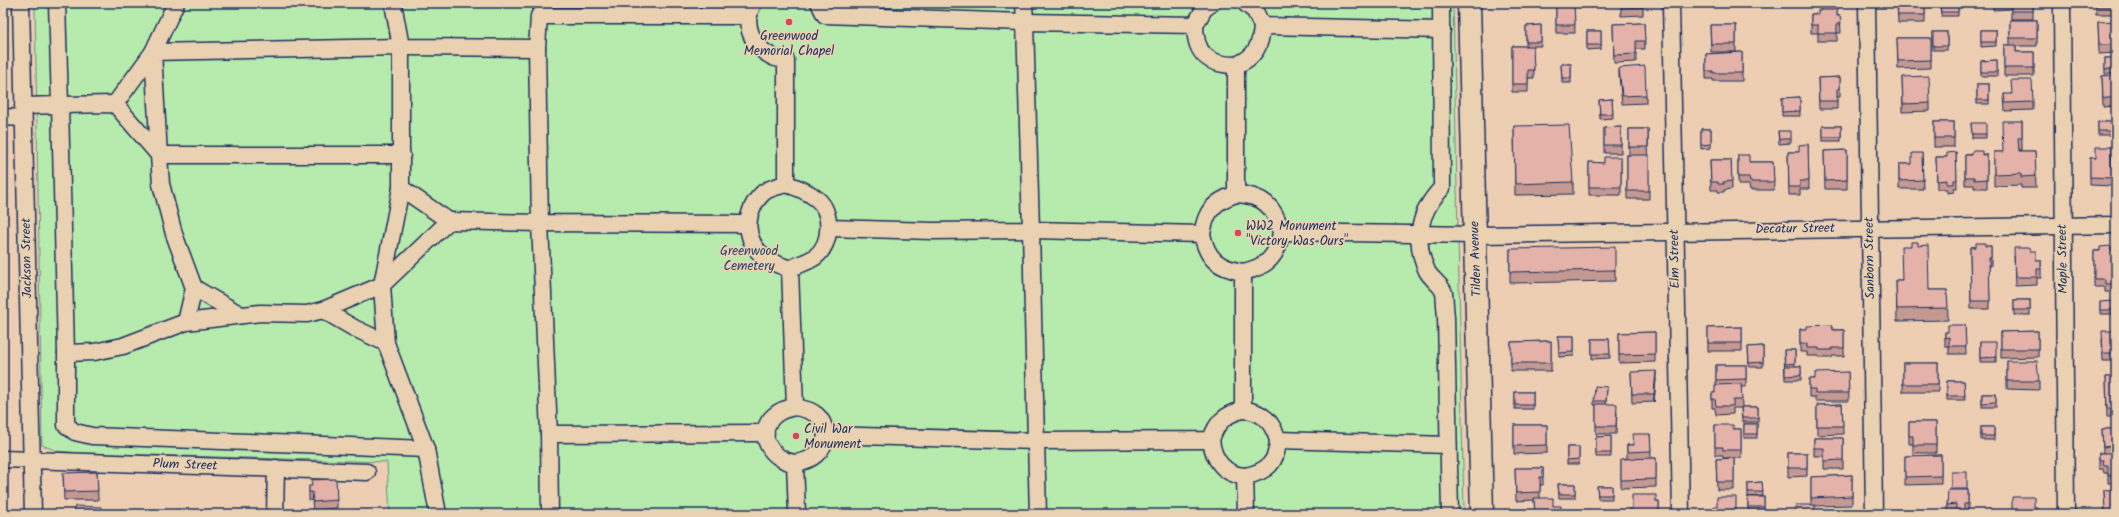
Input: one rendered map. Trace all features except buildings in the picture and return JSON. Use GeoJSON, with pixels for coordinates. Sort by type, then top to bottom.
{"type":"FeatureCollection","features":[{"type":"Feature","properties":{"kind":"street","name":"Jackson Street"},"geometry":{"type":"LineString","coordinates":[[21,3],[33,514]]}},
{"type":"Feature","properties":{"kind":"street"},"geometry":{"type":"LineString","coordinates":[[57,3],[66,353],[66,425],[76,432],[92,436],[426,449]]}},
{"type":"Feature","properties":{"kind":"street"},"geometry":{"type":"LineString","coordinates":[[115,104],[153,52],[176,3]]}},
{"type":"Feature","properties":{"kind":"street"},"geometry":{"type":"LineString","coordinates":[[393,3],[401,47],[402,155],[401,188],[382,285],[386,343],[426,449],[438,514]]}},
{"type":"Feature","properties":{"kind":"street"},"geometry":{"type":"LineString","coordinates":[[819,3],[825,16],[1195,25]]}},
{"type":"Feature","properties":{"kind":"street"},"geometry":{"type":"LineString","coordinates":[[1024,3],[1038,514]]}},
{"type":"Feature","properties":{"kind":"street"},"geometry":{"type":"LineString","coordinates":[[1212,3],[1204,9],[1195,25],[1195,39],[1204,56],[1219,65],[1236,65],[1245,62],[1255,53],[1262,39],[1262,26],[1255,11],[1245,3]]}},
{"type":"Feature","properties":{"kind":"street"},"geometry":{"type":"LineString","coordinates":[[1441,3],[1442,188],[1426,206],[1422,217],[1419,234],[1419,250],[1428,273],[1444,291],[1450,514]]}},
{"type":"Feature","properties":{"kind":"street","name":"Tilden Avenue"},"geometry":{"type":"LineString","coordinates":[[1469,3],[1482,514]]}},
{"type":"Feature","properties":{"kind":"street","name":"Elm Street"},"geometry":{"type":"LineString","coordinates":[[1671,3],[1680,514]]}},
{"type":"Feature","properties":{"kind":"street","name":"Sanborn Street"},"geometry":{"type":"LineString","coordinates":[[1867,3],[1874,514]]}},
{"type":"Feature","properties":{"kind":"street","name":"Maple Street"},"geometry":{"type":"LineString","coordinates":[[2062,3],[2066,514]]}},
{"type":"Feature","properties":{"kind":"street"},"geometry":{"type":"LineString","coordinates":[[550,514],[549,434],[540,223],[537,48],[539,10],[752,10],[750,34],[757,46],[772,57],[786,60],[786,184]]}},
{"type":"Feature","properties":{"kind":"street"},"geometry":{"type":"LineString","coordinates":[[1262,26],[1442,30]]}},
{"type":"Feature","properties":{"kind":"street"},"geometry":{"type":"LineString","coordinates":[[153,52],[401,47],[537,48]]}},
{"type":"Feature","properties":{"kind":"street"},"geometry":{"type":"LineString","coordinates":[[153,52],[161,184],[172,227],[194,288],[186,322]]}},
{"type":"Feature","properties":{"kind":"street"},"geometry":{"type":"LineString","coordinates":[[1236,65],[1236,194]]}},
{"type":"Feature","properties":{"kind":"street"},"geometry":{"type":"LineString","coordinates":[[3,117],[60,105],[115,104],[159,154],[402,155]]}},
{"type":"Feature","properties":{"kind":"street"},"geometry":{"type":"LineString","coordinates":[[786,184],[800,189],[818,200],[827,215],[829,228],[826,242],[816,257],[790,269],[767,259],[753,245],[748,224],[750,210],[764,192],[786,184]]}},
{"type":"Feature","properties":{"kind":"street"},"geometry":{"type":"LineString","coordinates":[[401,188],[449,221],[748,224]]}},
{"type":"Feature","properties":{"kind":"street"},"geometry":{"type":"LineString","coordinates":[[1236,194],[1250,195],[1267,203],[1278,217],[1281,232],[1279,245],[1270,260],[1257,269],[1243,272],[1226,269],[1211,258],[1204,247],[1202,234],[1205,219],[1212,207],[1223,198],[1236,194]]}},
{"type":"Feature","properties":{"kind":"street"},"geometry":{"type":"LineString","coordinates":[[66,353],[94,352],[123,346],[186,322],[241,315],[307,314],[323,310],[382,285],[449,221]]}},
{"type":"Feature","properties":{"kind":"street","name":"Decatur Street"},"geometry":{"type":"LineString","coordinates":[[1281,232],[1475,235],[2116,225]]}},
{"type":"Feature","properties":{"kind":"street"},"geometry":{"type":"LineString","coordinates":[[829,228],[933,231],[1031,230],[1202,234]]}},
{"type":"Feature","properties":{"kind":"street"},"geometry":{"type":"LineString","coordinates":[[790,269],[795,407]]}},
{"type":"Feature","properties":{"kind":"street"},"geometry":{"type":"LineString","coordinates":[[1243,272],[1243,410]]}},
{"type":"Feature","properties":{"kind":"street"},"geometry":{"type":"LineString","coordinates":[[194,288],[241,315]]}},
{"type":"Feature","properties":{"kind":"street"},"geometry":{"type":"LineString","coordinates":[[323,310],[354,328],[386,343]]}},
{"type":"Feature","properties":{"kind":"street"},"geometry":{"type":"LineString","coordinates":[[795,407],[808,409],[818,416],[825,425],[826,435],[824,444],[815,456],[808,460],[795,463],[787,462],[773,454],[766,440],[766,433],[770,421],[775,414],[795,407]]}},
{"type":"Feature","properties":{"kind":"street"},"geometry":{"type":"LineString","coordinates":[[1243,410],[1257,412],[1266,418],[1274,427],[1278,440],[1274,459],[1266,469],[1258,474],[1245,476],[1235,475],[1222,468],[1213,453],[1212,440],[1214,430],[1222,418],[1232,412],[1243,410]]}},
{"type":"Feature","properties":{"kind":"street"},"geometry":{"type":"LineString","coordinates":[[549,434],[766,433]]}},
{"type":"Feature","properties":{"kind":"street"},"geometry":{"type":"LineString","coordinates":[[826,435],[1036,441],[1212,440]]}},
{"type":"Feature","properties":{"kind":"street"},"geometry":{"type":"LineString","coordinates":[[1278,440],[1448,446]]}},
{"type":"Feature","properties":{"kind":"street","name":"Plum Street"},"geometry":{"type":"LineString","coordinates":[[3,459],[366,472]]}},
{"type":"Feature","properties":{"kind":"street"},"geometry":{"type":"LineString","coordinates":[[795,463],[797,514]]}},
{"type":"Feature","properties":{"kind":"street"},"geometry":{"type":"LineString","coordinates":[[275,514],[276,468]]}},
{"type":"Feature","properties":{"kind":"street"},"geometry":{"type":"LineString","coordinates":[[1245,476],[1246,514]]}},
{"type":"Feature","properties":{"kind":"green space","name":"Greenwood Cemetery"},"geometry":{"type":"Polygon","coordinates":[[[35,3],[1453,3],[1464,514],[390,514],[387,462],[57,451],[42,445],[35,3]]]}},
{"type":"Feature","properties":{"kind":"place","name":"Greenwood Memorial Chapel"},"geometry":{"type":"Point","coordinates":[789,22]}},
{"type":"Feature","properties":{"kind":"place","name":"WW2 Monument \"Victory Was Ours\""},"geometry":{"type":"Point","coordinates":[1238,233]}},
{"type":"Feature","properties":{"kind":"place","name":"Civil War Monument"},"geometry":{"type":"Point","coordinates":[796,436]}}]}
